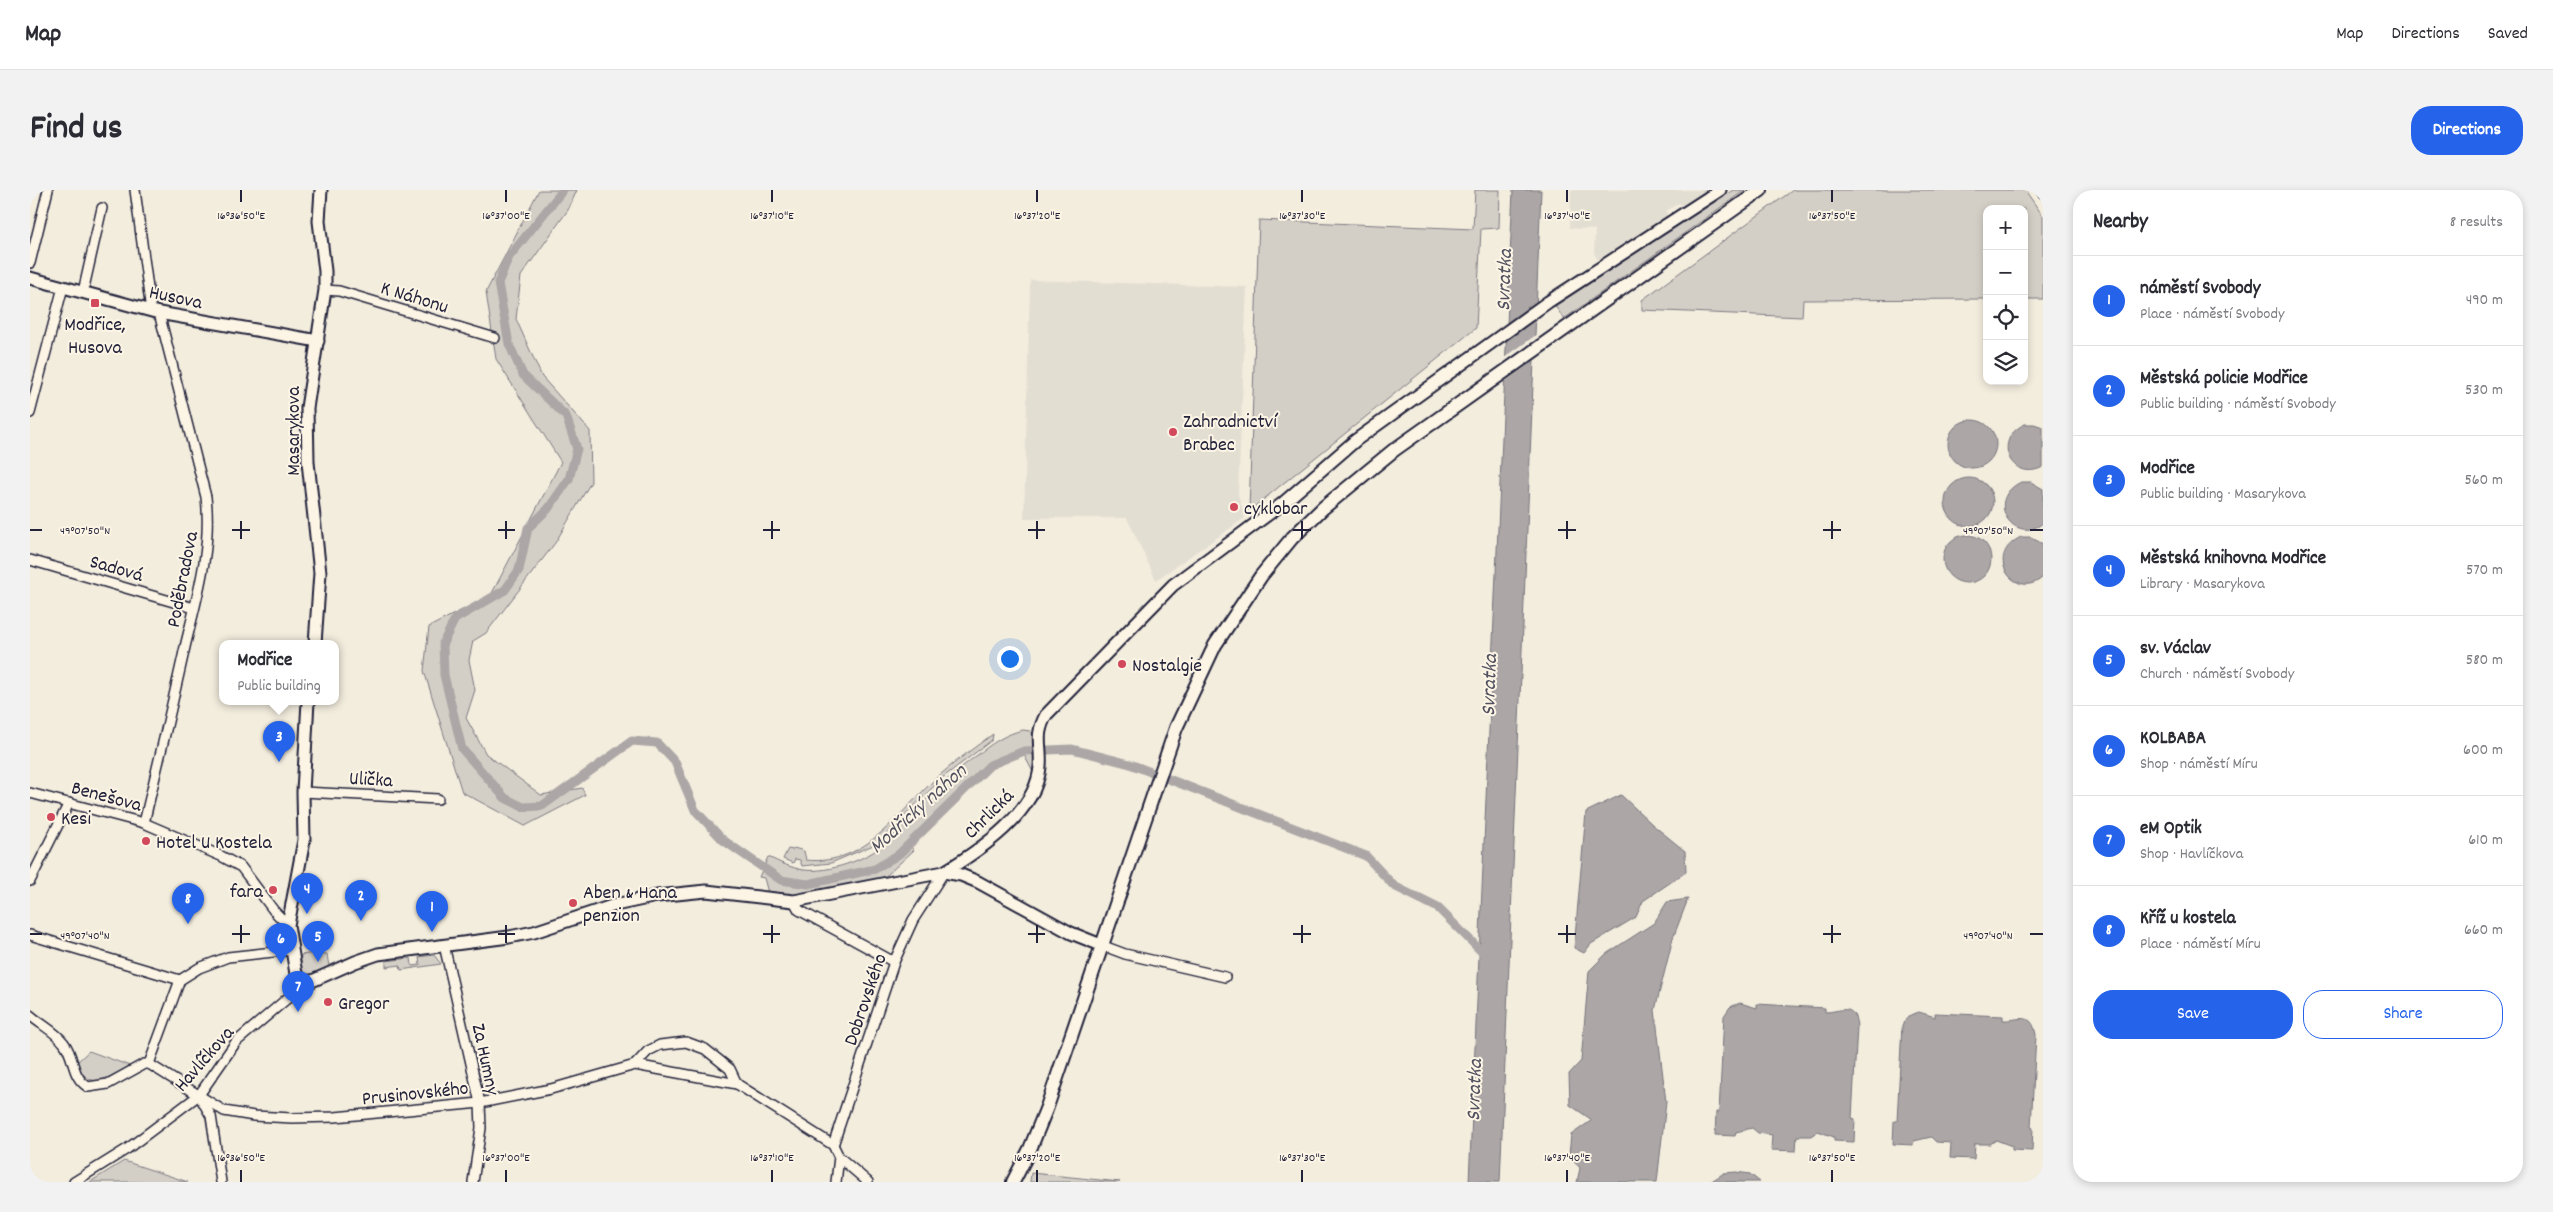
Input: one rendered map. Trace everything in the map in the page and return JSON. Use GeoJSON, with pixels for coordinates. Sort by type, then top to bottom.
{"type":"FeatureCollection","features":[{"type":"Feature","properties":{"kind":"main road"},"geometry":{"type":"LineString","coordinates":[[1013,1182],[1030,1149],[1047,1107],[1153,792],[1187,703],[1215,645],[1261,576],[1292,538],[1357,479],[1491,380],[1761,190]]}},
{"type":"Feature","properties":{"kind":"street"},"geometry":{"type":"LineString","coordinates":[[30,263],[48,190]]}},
{"type":"Feature","properties":{"kind":"street","name":"Poděbradova"},"geometry":{"type":"LineString","coordinates":[[135,190],[155,312],[198,466],[209,525],[207,551],[144,823]]}},
{"type":"Feature","properties":{"kind":"street","name":"Masarykova"},"geometry":{"type":"LineString","coordinates":[[315,640],[320,573],[308,462],[307,408],[325,290],[325,271],[318,221],[321,190]]}},
{"type":"Feature","properties":{"kind":"street","name":"Chrlická"},"geometry":{"type":"LineString","coordinates":[[944,872],[979,851],[1011,821],[1035,791],[1040,766],[1038,740],[1040,727],[1046,715],[1173,585],[1287,499],[1356,440],[1499,336],[1720,190]]}},
{"type":"Feature","properties":{"kind":"street"},"geometry":{"type":"LineString","coordinates":[[83,292],[102,208]]}},
{"type":"Feature","properties":{"kind":"street","name":"Husova"},"geometry":{"type":"LineString","coordinates":[[30,278],[155,312],[318,341]]}},
{"type":"Feature","properties":{"kind":"street"},"geometry":{"type":"LineString","coordinates":[[30,413],[63,287]]}},
{"type":"Feature","properties":{"kind":"street","name":"K Náhonu"},"geometry":{"type":"LineString","coordinates":[[325,290],[338,292],[495,338]]}},
{"type":"Feature","properties":{"kind":"street","name":"Sadová"},"geometry":{"type":"LineString","coordinates":[[30,560],[194,608]]}},
{"type":"Feature","properties":{"kind":"street"},"geometry":{"type":"LineString","coordinates":[[308,705],[303,792],[304,840],[288,925],[296,974],[302,982],[312,981],[378,954],[534,932],[615,905],[657,896],[706,892],[794,901],[944,872],[961,875],[978,882],[1071,933],[1101,945],[1125,954],[1224,977]]}},
{"type":"Feature","properties":{"kind":"street","name":"Ulička"},"geometry":{"type":"LineString","coordinates":[[303,792],[438,799]]}},
{"type":"Feature","properties":{"kind":"street","name":"Benešova"},"geometry":{"type":"LineString","coordinates":[[30,794],[144,823],[221,856],[241,867],[274,911],[288,925]]}},
{"type":"Feature","properties":{"kind":"street"},"geometry":{"type":"LineString","coordinates":[[30,881],[69,803]]}},
{"type":"Feature","properties":{"kind":"street","name":"Dobrovského"},"geometry":{"type":"LineString","coordinates":[[833,1145],[894,962],[913,920],[944,872]]}},
{"type":"Feature","properties":{"kind":"street"},"geometry":{"type":"LineString","coordinates":[[794,901],[799,910],[894,962]]}},
{"type":"Feature","properties":{"kind":"street"},"geometry":{"type":"LineString","coordinates":[[30,935],[180,980]]}},
{"type":"Feature","properties":{"kind":"street","name":"Za Humny"},"geometry":{"type":"LineString","coordinates":[[444,945],[480,1103],[481,1128],[473,1182]]}},
{"type":"Feature","properties":{"kind":"street"},"geometry":{"type":"LineString","coordinates":[[30,1015],[63,1041],[82,1084],[96,1088],[144,1064],[150,1064],[180,980],[199,968],[228,957],[292,950]]}},
{"type":"Feature","properties":{"kind":"street","name":"Havlíčkova"},"geometry":{"type":"LineString","coordinates":[[74,1182],[127,1149],[199,1095],[236,1042],[289,997],[302,982]]}},
{"type":"Feature","properties":{"kind":"street","name":"Prusinovského"},"geometry":{"type":"LineString","coordinates":[[635,1065],[648,1051],[660,1045],[686,1042],[704,1049],[730,1068],[736,1084]]}},
{"type":"Feature","properties":{"kind":"street","name":"Prusinovského"},"geometry":{"type":"LineString","coordinates":[[150,1064],[224,1111],[254,1116],[292,1118],[335,1117],[480,1103],[551,1089],[635,1065],[736,1084],[833,1145]]}},
{"type":"Feature","properties":{"kind":"street"},"geometry":{"type":"LineString","coordinates":[[199,1095],[211,1116],[221,1182]]}},
{"type":"Feature","properties":{"kind":"street"},"geometry":{"type":"LineString","coordinates":[[833,1145],[839,1157],[868,1182]]}},
{"type":"Feature","properties":{"kind":"street"},"geometry":{"type":"LineString","coordinates":[[836,1182],[839,1157]]}},
{"type":"Feature","properties":{"kind":"shaded area"},"geometry":{"type":"Polygon","coordinates":[[[539,190],[577,190],[568,210],[521,276],[516,319],[542,377],[590,431],[591,482],[555,543],[486,633],[473,641],[469,660],[475,690],[466,718],[486,754],[541,795],[582,788],[585,795],[525,826],[462,792],[424,671],[429,627],[491,595],[561,462],[496,359],[486,292],[539,190]]]}},
{"type":"Feature","properties":{"kind":"shaded area"},"geometry":{"type":"Polygon","coordinates":[[[1475,190],[1500,190],[1499,228],[1481,229],[1476,328],[1249,511],[1259,220],[1473,229],[1475,190]]]}},
{"type":"Feature","properties":{"kind":"shaded area"},"geometry":{"type":"Polygon","coordinates":[[[1513,190],[1541,190],[1500,1182],[1469,1182],[1513,190]]]}},
{"type":"Feature","properties":{"kind":"shaded area"},"geometry":{"type":"Polygon","coordinates":[[[1571,190],[1712,190],[1684,208],[1679,203],[1666,211],[1668,217],[1598,260],[1594,253],[1595,230],[1570,228],[1571,190]]]}},
{"type":"Feature","properties":{"kind":"shaded area"},"geometry":{"type":"Polygon","coordinates":[[[1733,190],[1745,190],[1564,319],[1555,306],[1733,190]]]}},
{"type":"Feature","properties":{"kind":"shaded area"},"geometry":{"type":"Polygon","coordinates":[[[1793,190],[2025,190],[2043,216],[2043,299],[2028,299],[2028,205],[1983,205],[1983,299],[1803,300],[1802,317],[1642,310],[1642,300],[1793,190]]]}},
{"type":"Feature","properties":{"kind":"shaded area"},"geometry":{"type":"Polygon","coordinates":[[[1030,280],[1247,287],[1238,494],[1245,518],[1156,580],[1127,518],[1024,518],[1030,280]]]}},
{"type":"Feature","properties":{"kind":"shaded area"},"geometry":{"type":"Polygon","coordinates":[[[1972,420],[1981,422],[1989,427],[1994,435],[1996,444],[1994,453],[1989,461],[1981,466],[1972,468],[1963,466],[1955,461],[1950,453],[1948,444],[1950,435],[1955,427],[1963,422],[1972,420]]]}},
{"type":"Feature","properties":{"kind":"shaded area"},"geometry":{"type":"Polygon","coordinates":[[[2025,424],[2043,427],[2043,467],[2032,470],[2022,469],[2014,465],[2009,458],[2007,449],[2009,440],[2014,431],[2025,424]]]}},
{"type":"Feature","properties":{"kind":"shaded area"},"geometry":{"type":"Polygon","coordinates":[[[1969,478],[1978,480],[1986,485],[1991,493],[1993,502],[1991,511],[1986,519],[1978,524],[1969,526],[1960,524],[1952,519],[1947,511],[1945,502],[1947,493],[1952,485],[1960,480],[1969,478]]]}},
{"type":"Feature","properties":{"kind":"shaded area"},"geometry":{"type":"Polygon","coordinates":[[[2021,482],[2031,482],[2043,489],[2043,523],[2032,529],[2022,529],[2013,525],[2007,518],[2004,509],[2004,499],[2010,490],[2021,482]]]}},
{"type":"Feature","properties":{"kind":"shaded area"},"geometry":{"type":"Polygon","coordinates":[[[1967,535],[1976,537],[1984,542],[1989,550],[1991,559],[1989,568],[1984,576],[1976,581],[1967,583],[1958,581],[1950,576],[1945,568],[1943,559],[1945,550],[1950,542],[1958,537],[1967,535]]]}},
{"type":"Feature","properties":{"kind":"shaded area"},"geometry":{"type":"Polygon","coordinates":[[[2021,537],[2030,537],[2043,544],[2043,577],[2033,583],[2023,584],[2014,580],[2007,574],[2004,565],[2004,555],[2009,545],[2021,537]]]}},
{"type":"Feature","properties":{"kind":"shaded area"},"geometry":{"type":"Polygon","coordinates":[[[1023,730],[1030,731],[1034,736],[1038,766],[1033,772],[1023,753],[991,767],[910,846],[914,850],[887,875],[874,882],[794,895],[768,893],[764,878],[759,877],[768,857],[785,865],[804,870],[836,867],[858,860],[886,843],[928,797],[987,747],[1010,734],[1023,730]]]}},
{"type":"Feature","properties":{"kind":"shaded area"},"geometry":{"type":"Polygon","coordinates":[[[993,734],[992,740],[942,778],[878,843],[831,863],[802,866],[800,860],[795,859],[793,863],[783,859],[788,849],[793,850],[794,848],[804,851],[806,860],[828,860],[847,854],[865,845],[881,833],[941,774],[993,734]]]}},
{"type":"Feature","properties":{"kind":"shaded area"},"geometry":{"type":"Polygon","coordinates":[[[1621,795],[1653,825],[1685,851],[1686,872],[1643,901],[1636,917],[1591,944],[1584,953],[1574,948],[1586,812],[1621,795]]]}},
{"type":"Feature","properties":{"kind":"shaded area"},"geometry":{"type":"Polygon","coordinates":[[[1688,899],[1673,938],[1655,1010],[1666,1102],[1657,1182],[1577,1182],[1580,1168],[1569,1155],[1571,1135],[1592,1120],[1570,1105],[1569,1074],[1581,1061],[1589,971],[1606,954],[1654,923],[1667,902],[1688,899]]]}},
{"type":"Feature","properties":{"kind":"shaded area"},"geometry":{"type":"Polygon","coordinates":[[[327,954],[329,967],[306,976],[302,969],[301,955],[327,954]]]}},
{"type":"Feature","properties":{"kind":"shaded area"},"geometry":{"type":"Polygon","coordinates":[[[434,955],[441,964],[401,970],[400,965],[386,967],[386,961],[411,958],[412,966],[420,965],[419,957],[434,955]]]}},
{"type":"Feature","properties":{"kind":"shaded area"},"geometry":{"type":"Polygon","coordinates":[[[1740,1003],[1757,1008],[1757,1004],[1825,1008],[1825,1012],[1846,1010],[1853,1013],[1857,1026],[1852,1118],[1855,1119],[1854,1142],[1834,1141],[1834,1137],[1818,1131],[1811,1136],[1797,1136],[1796,1151],[1771,1150],[1772,1135],[1758,1133],[1752,1128],[1736,1132],[1735,1136],[1715,1135],[1716,1112],[1719,1112],[1724,1016],[1730,1007],[1740,1003]]]}},
{"type":"Feature","properties":{"kind":"shaded area"},"geometry":{"type":"Polygon","coordinates":[[[1919,1012],[1935,1017],[1935,1013],[2003,1016],[2003,1020],[2024,1018],[2031,1022],[2036,1035],[2031,1127],[2033,1128],[2032,1151],[2012,1150],[2012,1146],[1996,1140],[1990,1144],[1975,1144],[1974,1159],[1950,1158],[1951,1143],[1936,1142],[1931,1137],[1914,1141],[1913,1145],[1893,1144],[1894,1121],[1897,1121],[1902,1025],[1908,1016],[1919,1012]]]}},
{"type":"Feature","properties":{"kind":"shaded area"},"geometry":{"type":"Polygon","coordinates":[[[89,1051],[130,1066],[99,1080],[87,1078],[77,1062],[89,1051]]]}},
{"type":"Feature","properties":{"kind":"shaded area"},"geometry":{"type":"Polygon","coordinates":[[[124,1161],[188,1182],[90,1182],[124,1161]]]}},
{"type":"Feature","properties":{"kind":"shaded area"},"geometry":{"type":"Polygon","coordinates":[[[1031,1173],[1120,1182],[1030,1182],[1031,1173]]]}},
{"type":"Feature","properties":{"kind":"shaded area"},"geometry":{"type":"Polygon","coordinates":[[[1724,1173],[1750,1174],[1760,1182],[1710,1182],[1724,1173]]]}},
{"type":"Feature","properties":{"kind":"pier"},"geometry":{"type":"Polygon","coordinates":[[[1536,335],[1535,360],[1503,383],[1504,358],[1536,335]]]}},
{"type":"Feature","properties":{"kind":"waterway","name":"Modřický náhon"},"geometry":{"type":"LineString","coordinates":[[563,190],[509,257],[498,283],[509,344],[523,375],[566,416],[577,449],[569,479],[548,509],[528,528],[519,570],[505,590],[455,619],[443,643],[444,675],[462,749],[505,798],[523,807],[542,806],[632,741],[657,743],[675,762],[695,810],[723,840],[781,880],[808,884],[875,869],[899,854],[990,765],[1024,751],[1072,749],[1130,764],[1366,856],[1394,886],[1438,908],[1488,958]]}},
{"type":"Feature","properties":{"kind":"place","name":"Modřice, Husova"},"geometry":{"type":"Point","coordinates":[95,303]}},
{"type":"Feature","properties":{"kind":"place","name":"Zahradnictví Brabec"},"geometry":{"type":"Point","coordinates":[1173,432]}},
{"type":"Feature","properties":{"kind":"place","name":"cyklobar"},"geometry":{"type":"Point","coordinates":[1234,507]}},
{"type":"Feature","properties":{"kind":"place","name":"Nostalgie"},"geometry":{"type":"Point","coordinates":[1122,664]}},
{"type":"Feature","properties":{"kind":"place","name":"Modřice"},"geometry":{"type":"Point","coordinates":[279,762]}},
{"type":"Feature","properties":{"kind":"place","name":"Kesi"},"geometry":{"type":"Point","coordinates":[51,817]}},
{"type":"Feature","properties":{"kind":"place","name":"Hotel U Kostela"},"geometry":{"type":"Point","coordinates":[146,841]}},
{"type":"Feature","properties":{"kind":"place","name":"fara"},"geometry":{"type":"Point","coordinates":[273,890]}},
{"type":"Feature","properties":{"kind":"place","name":"Aben & Hana penzion"},"geometry":{"type":"Point","coordinates":[573,903]}},
{"type":"Feature","properties":{"kind":"place","name":"Městská knihovna Modřice"},"geometry":{"type":"Point","coordinates":[307,914]}},
{"type":"Feature","properties":{"kind":"place","name":"Městská policie Modřice"},"geometry":{"type":"Point","coordinates":[361,921]}},
{"type":"Feature","properties":{"kind":"place","name":"Kříž u kostela"},"geometry":{"type":"Point","coordinates":[188,924]}},
{"type":"Feature","properties":{"kind":"place","name":"náměstí Svobody"},"geometry":{"type":"Point","coordinates":[432,932]}},
{"type":"Feature","properties":{"kind":"place","name":"sv. Václav"},"geometry":{"type":"Point","coordinates":[318,962]}},
{"type":"Feature","properties":{"kind":"place","name":"KOLBABA"},"geometry":{"type":"Point","coordinates":[281,964]}},
{"type":"Feature","properties":{"kind":"place","name":"Gregor"},"geometry":{"type":"Point","coordinates":[328,1002]}},
{"type":"Feature","properties":{"kind":"place","name":"eM Optik"},"geometry":{"type":"Point","coordinates":[298,1012]}},
{"type":"Feature","properties":{"kind":"water label","name":"Svratka"},"geometry":{"type":"Point","coordinates":[1503,280]}},
{"type":"Feature","properties":{"kind":"water label","name":"Svratka"},"geometry":{"type":"Point","coordinates":[1488,685]}},
{"type":"Feature","properties":{"kind":"water label","name":"Svratka"},"geometry":{"type":"Point","coordinates":[1473,1090]}}]}
